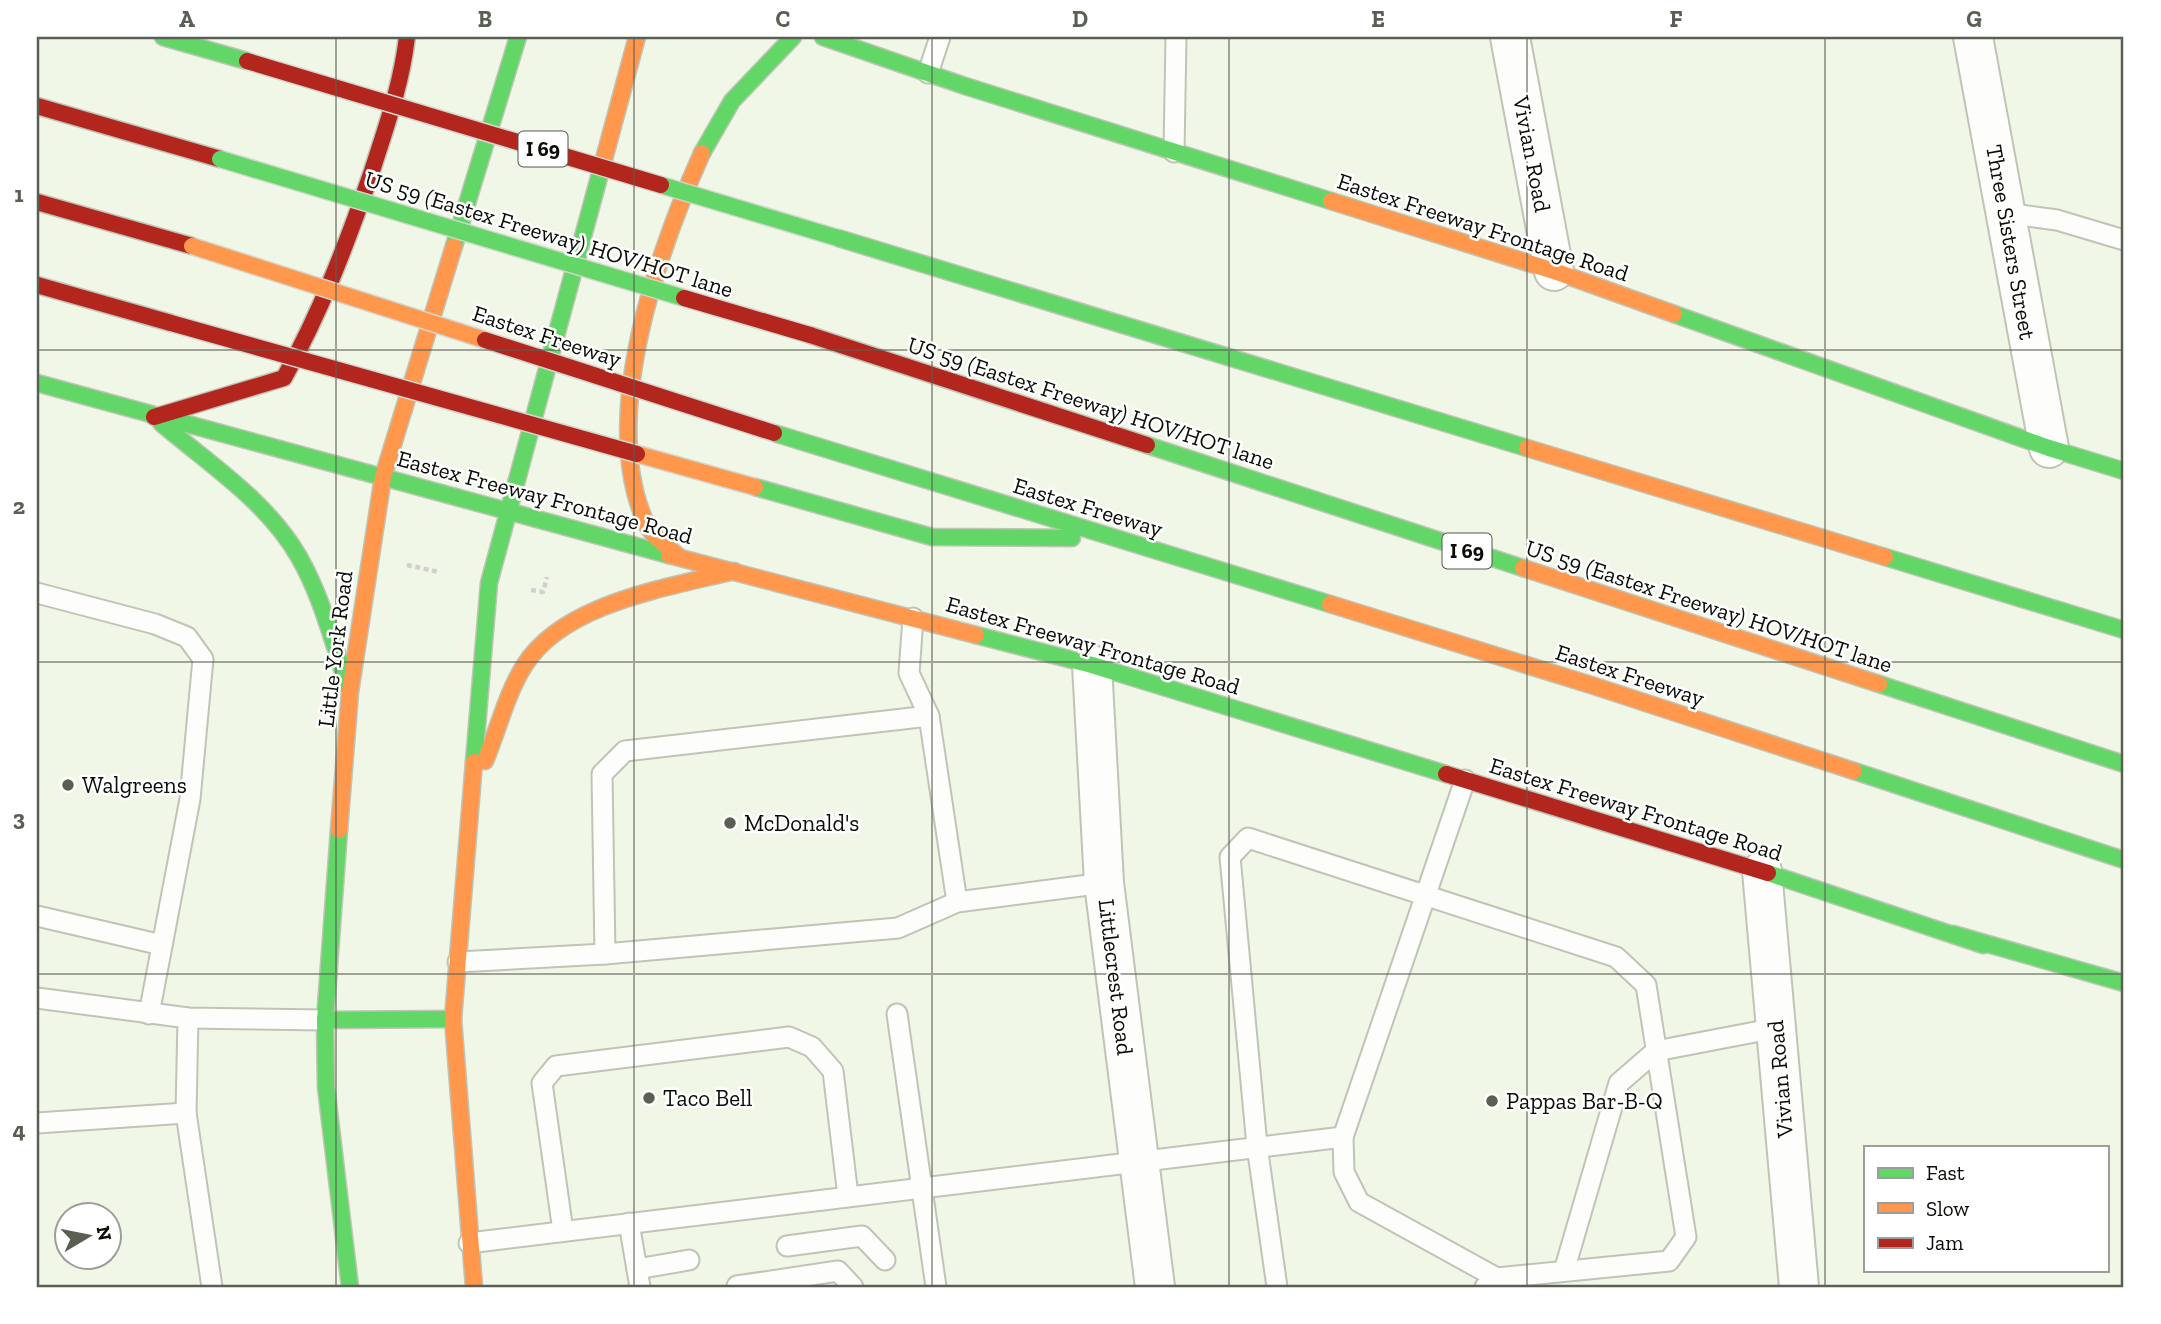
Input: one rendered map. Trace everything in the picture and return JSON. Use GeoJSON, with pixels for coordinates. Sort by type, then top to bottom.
{"type":"FeatureCollection","features":[{"type":"Feature","properties":{"kind":"main road","name":"I 69"},"geometry":{"type":"LineString","coordinates":[[163,37],[838,238],[2124,630]]}},
{"type":"Feature","properties":{"kind":"main road"},"geometry":{"type":"LineString","coordinates":[[154,417],[284,378],[309,333],[345,250],[402,81],[407,37]]}},
{"type":"Feature","properties":{"kind":"main road","name":"Little York Road"},"geometry":{"type":"LineString","coordinates":[[350,1287],[326,1087],[325,1020],[350,692],[383,477],[518,37]]}},
{"type":"Feature","properties":{"kind":"main road"},"geometry":{"type":"LineString","coordinates":[[474,1287],[453,1019],[489,583],[637,37]]}},
{"type":"Feature","properties":{"kind":"main road"},"geometry":{"type":"LineString","coordinates":[[678,556],[645,523],[631,482],[627,408],[644,323],[671,226],[702,151],[737,93],[793,37]]}},
{"type":"Feature","properties":{"kind":"main road","name":"Eastex Freeway Frontage Road"},"geometry":{"type":"LineString","coordinates":[[823,37],[1174,152],[1554,271],[2049,447],[2124,471]]}},
{"type":"Feature","properties":{"kind":"main road","name":"US 59 (Eastex Freeway) HOV/HOT lane"},"geometry":{"type":"LineString","coordinates":[[37,106],[810,335],[2124,764]]}},
{"type":"Feature","properties":{"kind":"main road","name":"Eastex Freeway"},"geometry":{"type":"LineString","coordinates":[[37,202],[192,246],[774,433],[1591,685],[2124,860]]}},
{"type":"Feature","properties":{"kind":"main road"},"geometry":{"type":"LineString","coordinates":[[37,285],[932,537],[1113,538]]}},
{"type":"Feature","properties":{"kind":"main road","name":"Eastex Freeway Frontage Road"},"geometry":{"type":"LineString","coordinates":[[37,383],[509,512],[1092,665],[1762,871],[2124,992]]}},
{"type":"Feature","properties":{"kind":"main road"},"geometry":{"type":"LineString","coordinates":[[154,417],[254,505],[287,539],[316,597],[350,692]]}},
{"type":"Feature","properties":{"kind":"main road"},"geometry":{"type":"LineString","coordinates":[[471,795],[524,664],[566,624],[600,608],[734,570]]}},
{"type":"Feature","properties":{"kind":"main road"},"geometry":{"type":"LineString","coordinates":[[1953,934],[2124,983]]}},
{"type":"Feature","properties":{"kind":"main road"},"geometry":{"type":"LineString","coordinates":[[325,1020],[453,1019]]}},
{"type":"Feature","properties":{"kind":"street","name":"Vivian Road"},"geometry":{"type":"LineString","coordinates":[[1510,37],[1554,271]]}},
{"type":"Feature","properties":{"kind":"street","name":"Three Sisters Street"},"geometry":{"type":"LineString","coordinates":[[1973,37],[2049,447]]}},
{"type":"Feature","properties":{"kind":"street","name":"Littlecrest Road"},"geometry":{"type":"LineString","coordinates":[[1092,665],[1104,883],[1155,1287]]}},
{"type":"Feature","properties":{"kind":"street","name":"Vivian Road"},"geometry":{"type":"LineString","coordinates":[[1762,871],[1799,1287]]}},
{"type":"Feature","properties":{"kind":"lane"},"geometry":{"type":"LineString","coordinates":[[928,73],[940,37]]}},
{"type":"Feature","properties":{"kind":"lane"},"geometry":{"type":"LineString","coordinates":[[1174,152],[1175,37]]}},
{"type":"Feature","properties":{"kind":"lane"},"geometry":{"type":"LineString","coordinates":[[2006,213],[2057,220],[2124,240]]}},
{"type":"Feature","properties":{"kind":"lane"},"geometry":{"type":"LineString","coordinates":[[37,593],[155,624],[187,637],[203,659],[190,799],[149,1014]]}},
{"type":"Feature","properties":{"kind":"lane"},"geometry":{"type":"LineString","coordinates":[[913,618],[909,673],[929,716],[957,902]]}},
{"type":"Feature","properties":{"kind":"lane"},"geometry":{"type":"LineString","coordinates":[[604,954],[602,774],[625,751],[929,716]]}},
{"type":"Feature","properties":{"kind":"lane"},"geometry":{"type":"LineString","coordinates":[[1277,1287],[1257,1146],[1230,857],[1248,838],[1426,895],[1616,957],[1646,985],[1686,1237],[1669,1261],[1564,1271],[1491,1283],[1359,1202],[1344,1172],[1343,1137],[1426,895],[1465,779]]}},
{"type":"Feature","properties":{"kind":"lane"},"geometry":{"type":"LineString","coordinates":[[458,962],[604,954],[898,928],[957,902],[1104,883]]}},
{"type":"Feature","properties":{"kind":"lane"},"geometry":{"type":"LineString","coordinates":[[37,916],[162,945]]}},
{"type":"Feature","properties":{"kind":"lane"},"geometry":{"type":"LineString","coordinates":[[37,998],[188,1018],[325,1020]]}},
{"type":"Feature","properties":{"kind":"lane"},"geometry":{"type":"LineString","coordinates":[[897,1014],[936,1287]]}},
{"type":"Feature","properties":{"kind":"lane"},"geometry":{"type":"LineString","coordinates":[[188,1018],[186,1113],[212,1287]]}},
{"type":"Feature","properties":{"kind":"lane"},"geometry":{"type":"LineString","coordinates":[[1564,1271],[1619,1083],[1656,1051],[1776,1028]]}},
{"type":"Feature","properties":{"kind":"lane"},"geometry":{"type":"LineString","coordinates":[[563,1231],[542,1083],[556,1066],[638,1055],[789,1037],[812,1047],[833,1071],[848,1196]]}},
{"type":"Feature","properties":{"kind":"lane"},"geometry":{"type":"LineString","coordinates":[[37,1123],[186,1113]]}},
{"type":"Feature","properties":{"kind":"lane"},"geometry":{"type":"LineString","coordinates":[[469,1243],[1343,1137]]}},
{"type":"Feature","properties":{"kind":"lane"},"geometry":{"type":"LineString","coordinates":[[629,1223],[638,1278],[690,1260]]}},
{"type":"Feature","properties":{"kind":"lane"},"geometry":{"type":"LineString","coordinates":[[788,1246],[862,1236],[885,1260]]}},
{"type":"Feature","properties":{"kind":"lane"},"geometry":{"type":"LineString","coordinates":[[737,1286],[838,1271],[853,1287]]}},
{"type":"Feature","properties":{"kind":"path"},"geometry":{"type":"LineString","coordinates":[[396,562],[439,572]]}},
{"type":"Feature","properties":{"kind":"path"},"geometry":{"type":"LineString","coordinates":[[531,590],[543,592],[547,577]]}},
{"type":"Feature","properties":{"kind":"traffic: fast"},"geometry":{"type":"LineString","coordinates":[[163,37],[247,61]]}},
{"type":"Feature","properties":{"kind":"traffic: fast"},"geometry":{"type":"LineString","coordinates":[[454,246],[518,37]]}},
{"type":"Feature","properties":{"kind":"traffic: fast"},"geometry":{"type":"LineString","coordinates":[[702,153],[732,101],[793,37]]}},
{"type":"Feature","properties":{"kind":"traffic: fast"},"geometry":{"type":"LineString","coordinates":[[823,37],[962,85],[1331,201]]}},
{"type":"Feature","properties":{"kind":"traffic: fast"},"geometry":{"type":"LineString","coordinates":[[220,159],[684,298]]}},
{"type":"Feature","properties":{"kind":"traffic: fast"},"geometry":{"type":"LineString","coordinates":[[474,762],[489,583],[604,159]]}},
{"type":"Feature","properties":{"kind":"traffic: fast"},"geometry":{"type":"LineString","coordinates":[[661,185],[838,238]]}},
{"type":"Feature","properties":{"kind":"traffic: fast"},"geometry":{"type":"LineString","coordinates":[[838,238],[1527,448]]}},
{"type":"Feature","properties":{"kind":"traffic: fast"},"geometry":{"type":"LineString","coordinates":[[1674,314],[2049,448],[2124,471]]}},
{"type":"Feature","properties":{"kind":"traffic: fast"},"geometry":{"type":"LineString","coordinates":[[37,383],[669,555]]}},
{"type":"Feature","properties":{"kind":"traffic: fast"},"geometry":{"type":"LineString","coordinates":[[161,423],[236,484],[271,518],[286,537],[314,588],[348,687]]}},
{"type":"Feature","properties":{"kind":"traffic: fast"},"geometry":{"type":"LineString","coordinates":[[774,433],[1330,604]]}},
{"type":"Feature","properties":{"kind":"traffic: fast"},"geometry":{"type":"LineString","coordinates":[[1147,445],[1523,568]]}},
{"type":"Feature","properties":{"kind":"traffic: fast"},"geometry":{"type":"LineString","coordinates":[[755,487],[932,537],[1072,538]]}},
{"type":"Feature","properties":{"kind":"traffic: fast"},"geometry":{"type":"LineString","coordinates":[[1885,557],[2124,630]]}},
{"type":"Feature","properties":{"kind":"traffic: fast"},"geometry":{"type":"LineString","coordinates":[[976,635],[1092,665],[1446,774]]}},
{"type":"Feature","properties":{"kind":"traffic: fast"},"geometry":{"type":"LineString","coordinates":[[1879,684],[2124,764]]}},
{"type":"Feature","properties":{"kind":"traffic: fast"},"geometry":{"type":"LineString","coordinates":[[1854,771],[2124,860]]}},
{"type":"Feature","properties":{"kind":"traffic: fast"},"geometry":{"type":"LineString","coordinates":[[339,830],[325,1020],[326,1087],[350,1287]]}},
{"type":"Feature","properties":{"kind":"traffic: fast"},"geometry":{"type":"LineString","coordinates":[[1768,873],[1983,945]]}},
{"type":"Feature","properties":{"kind":"traffic: fast"},"geometry":{"type":"LineString","coordinates":[[1953,934],[2124,983]]}},
{"type":"Feature","properties":{"kind":"traffic: fast"},"geometry":{"type":"LineString","coordinates":[[325,1020],[453,1019]]}},
{"type":"Feature","properties":{"kind":"traffic: slow"},"geometry":{"type":"LineString","coordinates":[[604,159],[637,37]]}},
{"type":"Feature","properties":{"kind":"traffic: slow"},"geometry":{"type":"LineString","coordinates":[[678,556],[655,536],[645,521],[632,479],[628,433],[631,385],[652,285],[702,153]]}},
{"type":"Feature","properties":{"kind":"traffic: slow"},"geometry":{"type":"LineString","coordinates":[[1331,201],[1554,271],[1674,314]]}},
{"type":"Feature","properties":{"kind":"traffic: slow"},"geometry":{"type":"LineString","coordinates":[[192,246],[485,340]]}},
{"type":"Feature","properties":{"kind":"traffic: slow"},"geometry":{"type":"LineString","coordinates":[[339,830],[350,692],[383,477],[454,246]]}},
{"type":"Feature","properties":{"kind":"traffic: slow"},"geometry":{"type":"LineString","coordinates":[[1527,448],[1885,557]]}},
{"type":"Feature","properties":{"kind":"traffic: slow"},"geometry":{"type":"LineString","coordinates":[[637,454],[755,487]]}},
{"type":"Feature","properties":{"kind":"traffic: slow"},"geometry":{"type":"LineString","coordinates":[[669,555],[976,635]]}},
{"type":"Feature","properties":{"kind":"traffic: slow"},"geometry":{"type":"LineString","coordinates":[[1523,568],[1879,684]]}},
{"type":"Feature","properties":{"kind":"traffic: slow"},"geometry":{"type":"LineString","coordinates":[[485,761],[507,701],[524,666],[541,645],[564,627],[618,601],[734,571]]}},
{"type":"Feature","properties":{"kind":"traffic: slow"},"geometry":{"type":"LineString","coordinates":[[1330,604],[1854,771]]}},
{"type":"Feature","properties":{"kind":"traffic: slow"},"geometry":{"type":"LineString","coordinates":[[474,762],[453,1019],[474,1287]]}},
{"type":"Feature","properties":{"kind":"traffic: jam"},"geometry":{"type":"LineString","coordinates":[[154,417],[284,378],[322,302],[363,198],[393,105],[407,37]]}},
{"type":"Feature","properties":{"kind":"traffic: jam"},"geometry":{"type":"LineString","coordinates":[[247,61],[661,185]]}},
{"type":"Feature","properties":{"kind":"traffic: jam"},"geometry":{"type":"LineString","coordinates":[[37,106],[220,159]]}},
{"type":"Feature","properties":{"kind":"traffic: jam"},"geometry":{"type":"LineString","coordinates":[[37,202],[192,246]]}},
{"type":"Feature","properties":{"kind":"traffic: jam"},"geometry":{"type":"LineString","coordinates":[[37,285],[171,323]]}},
{"type":"Feature","properties":{"kind":"traffic: jam"},"geometry":{"type":"LineString","coordinates":[[684,298],[810,335]]}},
{"type":"Feature","properties":{"kind":"traffic: jam"},"geometry":{"type":"LineString","coordinates":[[171,323],[637,454]]}},
{"type":"Feature","properties":{"kind":"traffic: jam"},"geometry":{"type":"LineString","coordinates":[[810,335],[1147,445]]}},
{"type":"Feature","properties":{"kind":"traffic: jam"},"geometry":{"type":"LineString","coordinates":[[485,340],[774,433]]}},
{"type":"Feature","properties":{"kind":"traffic: jam"},"geometry":{"type":"LineString","coordinates":[[1446,774],[1768,873]]}},
{"type":"Feature","properties":{"kind":"place","name":"Walgreens"},"geometry":{"type":"Point","coordinates":[68,785]}},
{"type":"Feature","properties":{"kind":"place","name":"McDonald's"},"geometry":{"type":"Point","coordinates":[730,823]}},
{"type":"Feature","properties":{"kind":"place","name":"Taco Bell"},"geometry":{"type":"Point","coordinates":[649,1098]}},
{"type":"Feature","properties":{"kind":"place","name":"Pappas Bar-B-Q"},"geometry":{"type":"Point","coordinates":[1492,1101]}}]}
